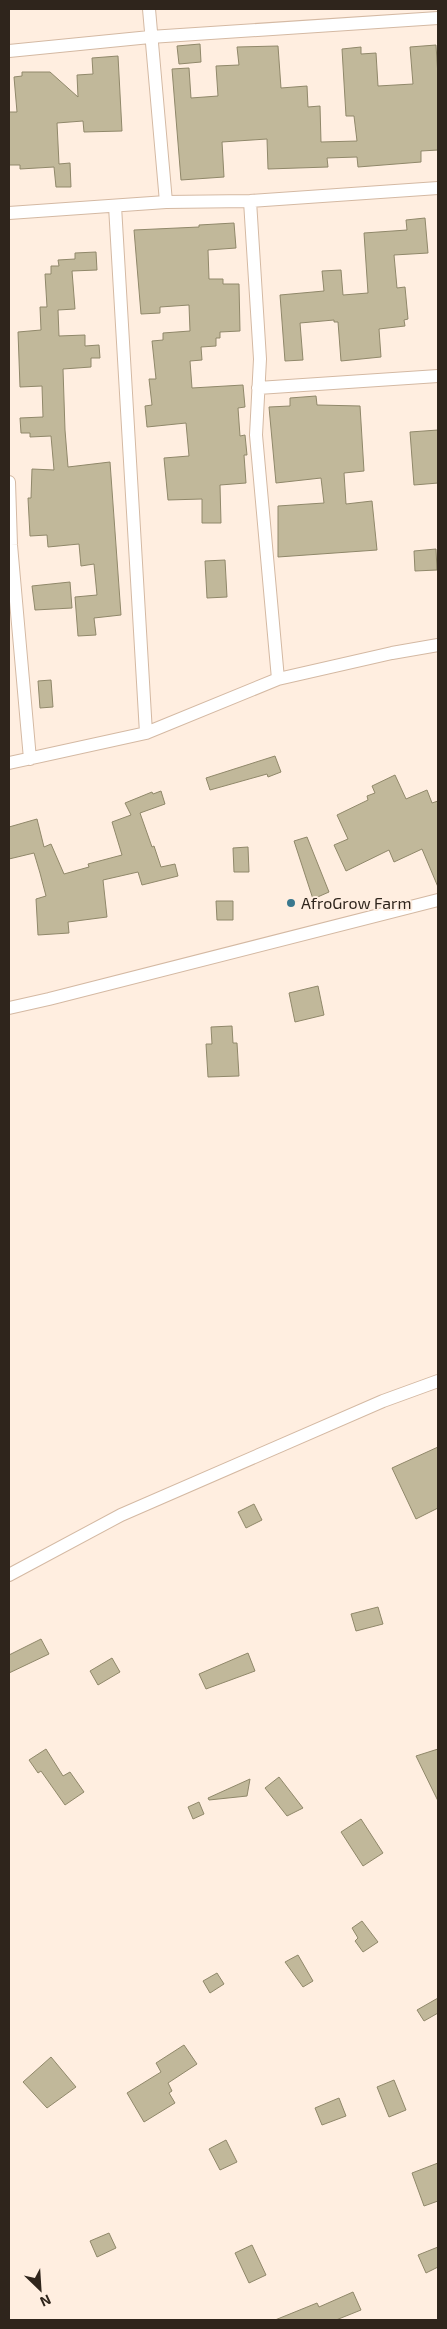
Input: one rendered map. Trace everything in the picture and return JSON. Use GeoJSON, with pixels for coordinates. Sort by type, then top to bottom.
{"type":"FeatureCollection","features":[{"type":"Feature","properties":{"kind":"street"},"geometry":{"type":"LineString","coordinates":[[149,9],[166,202]]}},
{"type":"Feature","properties":{"kind":"street"},"geometry":{"type":"LineString","coordinates":[[9,51],[150,37],[438,18]]}},
{"type":"Feature","properties":{"kind":"street"},"geometry":{"type":"LineString","coordinates":[[9,213],[166,202],[250,201],[438,188]]}},
{"type":"Feature","properties":{"kind":"street"},"geometry":{"type":"LineString","coordinates":[[250,201],[260,360],[256,435],[278,679]]}},
{"type":"Feature","properties":{"kind":"street"},"geometry":{"type":"LineString","coordinates":[[115,206],[146,733]]}},
{"type":"Feature","properties":{"kind":"street"},"geometry":{"type":"LineString","coordinates":[[258,388],[438,376]]}},
{"type":"Feature","properties":{"kind":"street"},"geometry":{"type":"LineString","coordinates":[[9,482],[11,545],[30,759]]}},
{"type":"Feature","properties":{"kind":"street"},"geometry":{"type":"LineString","coordinates":[[9,763],[146,733],[278,679],[392,653],[438,645]]}},
{"type":"Feature","properties":{"kind":"street"},"geometry":{"type":"LineString","coordinates":[[9,1008],[438,900]]}},
{"type":"Feature","properties":{"kind":"street"},"geometry":{"type":"LineString","coordinates":[[9,1575],[121,1515],[383,1400],[438,1381]]}},
{"type":"Feature","properties":{"kind":"building"},"geometry":{"type":"Polygon","coordinates":[[[200,44],[201,62],[179,64],[177,46],[200,44]]]}},
{"type":"Feature","properties":{"kind":"building"},"geometry":{"type":"Polygon","coordinates":[[[436,45],[438,150],[421,151],[421,162],[358,167],[357,157],[327,158],[328,167],[268,169],[267,139],[222,142],[224,177],[181,180],[172,69],[189,68],[191,98],[218,96],[216,66],[239,65],[237,47],[278,46],[281,88],[307,86],[308,107],[320,106],[321,142],[357,141],[354,116],[346,116],[342,49],[361,47],[361,54],[376,53],[378,86],[413,84],[410,47],[436,45]]]}},
{"type":"Feature","properties":{"kind":"building"},"geometry":{"type":"Polygon","coordinates":[[[118,56],[122,131],[84,132],[83,121],[57,123],[59,164],[70,163],[71,187],[56,187],[54,167],[20,169],[20,165],[9,165],[9,112],[17,112],[14,77],[22,76],[22,72],[50,72],[78,97],[77,75],[93,74],[92,58],[118,56]]]}},
{"type":"Feature","properties":{"kind":"building"},"geometry":{"type":"Polygon","coordinates":[[[425,218],[428,253],[394,255],[397,288],[405,287],[408,319],[404,320],[405,326],[379,329],[381,357],[341,361],[338,322],[334,322],[334,320],[300,323],[303,360],[285,361],[280,295],[324,291],[322,271],[341,270],[343,295],[368,293],[364,233],[407,230],[406,220],[425,218]]]}},
{"type":"Feature","properties":{"kind":"building"},"geometry":{"type":"Polygon","coordinates":[[[234,223],[236,248],[208,250],[209,279],[223,279],[223,284],[239,284],[240,331],[220,332],[220,338],[216,338],[216,346],[201,347],[202,360],[190,361],[192,388],[243,385],[245,407],[238,408],[240,436],[245,435],[247,455],[244,455],[246,483],[220,485],[221,523],[202,523],[202,499],[168,500],[164,458],[189,456],[186,423],[147,427],[145,406],[152,405],[149,379],[156,379],[152,341],[163,340],[163,333],[190,331],[189,305],[160,307],[160,313],[141,314],[134,230],[199,227],[199,225],[234,223]]]}},
{"type":"Feature","properties":{"kind":"building"},"geometry":{"type":"Polygon","coordinates":[[[96,252],[97,270],[72,271],[75,309],[58,310],[59,336],[85,335],[85,346],[99,345],[100,358],[91,358],[91,367],[63,369],[65,430],[68,467],[110,462],[121,615],[94,618],[96,635],[78,636],[75,597],[97,595],[94,564],[81,566],[79,544],[48,547],[47,535],[30,536],[28,498],[31,498],[32,469],[54,470],[51,436],[30,437],[30,433],[21,433],[20,418],[43,417],[42,386],[20,387],[18,332],[41,330],[40,307],[47,307],[45,274],[51,274],[51,266],[59,266],[58,260],[75,259],[75,253],[96,252]]]}},
{"type":"Feature","properties":{"kind":"building"},"geometry":{"type":"Polygon","coordinates":[[[316,396],[317,405],[360,406],[364,471],[344,473],[346,504],[372,501],[377,550],[278,557],[278,506],[324,503],[321,478],[276,483],[269,407],[290,406],[290,398],[316,396]]]}},
{"type":"Feature","properties":{"kind":"building"},"geometry":{"type":"Polygon","coordinates":[[[438,430],[438,483],[414,485],[410,432],[438,430]]]}},
{"type":"Feature","properties":{"kind":"building"},"geometry":{"type":"Polygon","coordinates":[[[436,549],[437,570],[415,571],[414,551],[436,549]]]}},
{"type":"Feature","properties":{"kind":"building"},"geometry":{"type":"Polygon","coordinates":[[[225,560],[227,597],[207,598],[205,561],[225,560]]]}},
{"type":"Feature","properties":{"kind":"building"},"geometry":{"type":"Polygon","coordinates":[[[70,582],[72,608],[35,610],[32,586],[70,582]]]}},
{"type":"Feature","properties":{"kind":"building"},"geometry":{"type":"Polygon","coordinates":[[[51,680],[53,707],[40,708],[38,681],[51,680]]]}},
{"type":"Feature","properties":{"kind":"building"},"geometry":{"type":"Polygon","coordinates":[[[275,756],[281,772],[268,777],[267,774],[210,790],[206,778],[275,756]]]}},
{"type":"Feature","properties":{"kind":"building"},"geometry":{"type":"Polygon","coordinates":[[[395,775],[406,799],[427,790],[432,803],[438,801],[438,887],[422,849],[394,862],[389,850],[346,871],[334,845],[348,839],[337,815],[368,800],[367,796],[375,793],[372,786],[395,775]]]}},
{"type":"Feature","properties":{"kind":"building"},"geometry":{"type":"Polygon","coordinates":[[[161,791],[165,804],[140,813],[161,867],[175,864],[178,876],[142,885],[138,872],[103,880],[107,917],[68,922],[69,933],[38,935],[36,899],[46,896],[40,873],[34,853],[9,859],[9,827],[37,819],[44,847],[51,844],[64,874],[89,867],[88,864],[122,855],[112,822],[131,815],[125,803],[152,792],[153,794],[161,791]]]}},
{"type":"Feature","properties":{"kind":"building"},"geometry":{"type":"Polygon","coordinates":[[[307,837],[329,892],[313,899],[294,841],[307,837]]]}},
{"type":"Feature","properties":{"kind":"building"},"geometry":{"type":"Polygon","coordinates":[[[248,847],[249,872],[234,872],[233,848],[248,847]]]}},
{"type":"Feature","properties":{"kind":"building"},"geometry":{"type":"Polygon","coordinates":[[[216,901],[233,901],[233,920],[217,920],[216,901]]]}},
{"type":"Feature","properties":{"kind":"building"},"geometry":{"type":"Polygon","coordinates":[[[318,986],[324,1015],[295,1022],[289,993],[318,986]]]}},
{"type":"Feature","properties":{"kind":"building"},"geometry":{"type":"Polygon","coordinates":[[[232,1026],[233,1043],[237,1043],[239,1076],[208,1077],[206,1044],[212,1044],[211,1027],[232,1026]]]}},
{"type":"Feature","properties":{"kind":"building"},"geometry":{"type":"Polygon","coordinates":[[[438,1447],[438,1508],[416,1519],[392,1468],[438,1447]]]}},
{"type":"Feature","properties":{"kind":"building"},"geometry":{"type":"Polygon","coordinates":[[[254,1504],[262,1520],[246,1528],[238,1512],[254,1504]]]}},
{"type":"Feature","properties":{"kind":"building"},"geometry":{"type":"Polygon","coordinates":[[[378,1607],[383,1624],[356,1631],[351,1614],[378,1607]]]}},
{"type":"Feature","properties":{"kind":"building"},"geometry":{"type":"Polygon","coordinates":[[[41,1639],[49,1654],[9,1673],[9,1655],[41,1639]]]}},
{"type":"Feature","properties":{"kind":"building"},"geometry":{"type":"Polygon","coordinates":[[[248,1653],[255,1671],[206,1689],[199,1674],[248,1653]]]}},
{"type":"Feature","properties":{"kind":"building"},"geometry":{"type":"Polygon","coordinates":[[[112,1658],[120,1672],[98,1685],[90,1671],[112,1658]]]}},
{"type":"Feature","properties":{"kind":"building"},"geometry":{"type":"Polygon","coordinates":[[[46,1749],[63,1776],[70,1772],[84,1792],[65,1805],[41,1771],[38,1773],[29,1760],[46,1749]]]}},
{"type":"Feature","properties":{"kind":"building"},"geometry":{"type":"Polygon","coordinates":[[[438,1749],[438,1801],[416,1756],[438,1749]]]}},
{"type":"Feature","properties":{"kind":"building"},"geometry":{"type":"Polygon","coordinates":[[[279,1777],[303,1808],[287,1816],[265,1788],[279,1777]]]}},
{"type":"Feature","properties":{"kind":"building"},"geometry":{"type":"Polygon","coordinates":[[[250,1779],[247,1796],[209,1800],[208,1798],[250,1779]]]}},
{"type":"Feature","properties":{"kind":"building"},"geometry":{"type":"Polygon","coordinates":[[[199,1802],[204,1814],[193,1819],[188,1807],[199,1802]]]}},
{"type":"Feature","properties":{"kind":"building"},"geometry":{"type":"Polygon","coordinates":[[[361,1819],[383,1853],[363,1866],[341,1832],[361,1819]]]}},
{"type":"Feature","properties":{"kind":"building"},"geometry":{"type":"Polygon","coordinates":[[[362,1921],[378,1942],[363,1952],[355,1941],[358,1938],[352,1928],[362,1921]]]}},
{"type":"Feature","properties":{"kind":"building"},"geometry":{"type":"Polygon","coordinates":[[[298,1955],[313,1981],[303,1987],[285,1962],[298,1955]]]}},
{"type":"Feature","properties":{"kind":"building"},"geometry":{"type":"Polygon","coordinates":[[[217,1973],[224,1984],[210,1993],[203,1981],[217,1973]]]}},
{"type":"Feature","properties":{"kind":"building"},"geometry":{"type":"Polygon","coordinates":[[[438,1998],[438,2013],[424,2021],[417,2010],[438,1998]]]}},
{"type":"Feature","properties":{"kind":"building"},"geometry":{"type":"Polygon","coordinates":[[[184,2045],[197,2064],[168,2083],[172,2091],[169,2093],[175,2103],[144,2122],[127,2093],[161,2072],[156,2063],[184,2045]]]}},
{"type":"Feature","properties":{"kind":"building"},"geometry":{"type":"Polygon","coordinates":[[[51,2057],[76,2087],[47,2108],[23,2082],[51,2057]]]}},
{"type":"Feature","properties":{"kind":"building"},"geometry":{"type":"Polygon","coordinates":[[[394,2080],[406,2110],[389,2117],[377,2087],[394,2080]]]}},
{"type":"Feature","properties":{"kind":"building"},"geometry":{"type":"Polygon","coordinates":[[[339,2098],[346,2116],[322,2125],[315,2108],[339,2098]]]}},
{"type":"Feature","properties":{"kind":"building"},"geometry":{"type":"Polygon","coordinates":[[[226,2140],[237,2162],[220,2170],[209,2149],[226,2140]]]}},
{"type":"Feature","properties":{"kind":"building"},"geometry":{"type":"Polygon","coordinates":[[[438,2163],[438,2201],[424,2206],[412,2173],[438,2163]]]}},
{"type":"Feature","properties":{"kind":"building"},"geometry":{"type":"Polygon","coordinates":[[[109,2233],[116,2248],[97,2257],[90,2241],[109,2233]]]}},
{"type":"Feature","properties":{"kind":"building"},"geometry":{"type":"Polygon","coordinates":[[[252,2245],[266,2275],[249,2283],[235,2253],[252,2245]]]}},
{"type":"Feature","properties":{"kind":"building"},"geometry":{"type":"Polygon","coordinates":[[[438,2247],[438,2267],[426,2273],[418,2255],[438,2247]]]}},
{"type":"Feature","properties":{"kind":"building"},"geometry":{"type":"Polygon","coordinates":[[[353,2292],[361,2310],[336,2320],[275,2320],[317,2303],[319,2307],[353,2292]]]}},
{"type":"Feature","properties":{"kind":"place","name":"AfroGrow Farm"},"geometry":{"type":"Point","coordinates":[291,903]}}]}
